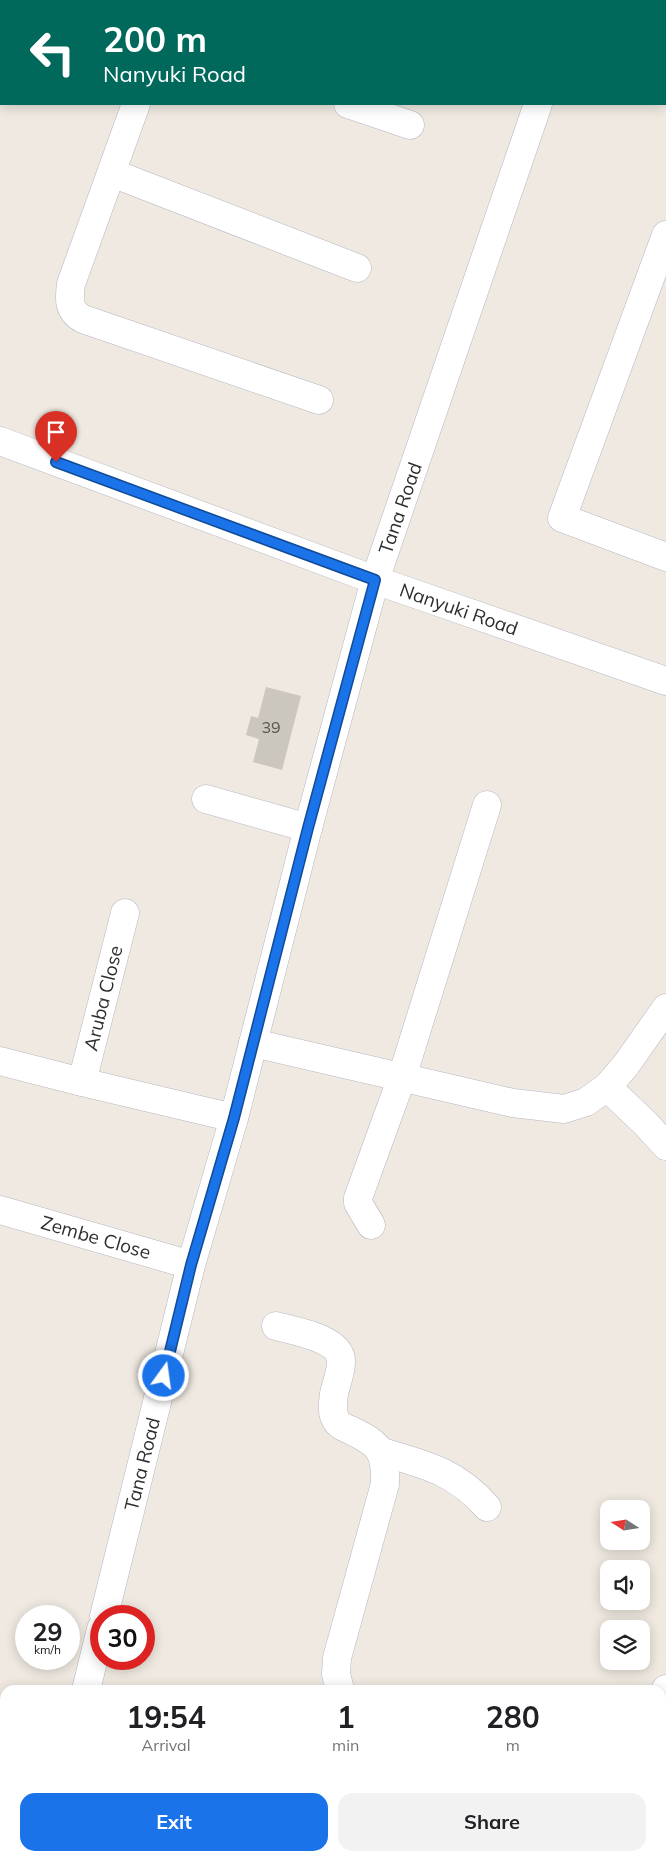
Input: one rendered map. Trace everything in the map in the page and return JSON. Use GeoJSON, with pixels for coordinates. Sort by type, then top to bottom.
{"type":"FeatureCollection","features":[{"type":"Feature","properties":{"kind":"street"},"geometry":{"type":"LineString","coordinates":[[136,105],[71,284],[70,306],[76,315],[319,400]]}},
{"type":"Feature","properties":{"kind":"street"},"geometry":{"type":"LineString","coordinates":[[351,105],[410,125]]}},
{"type":"Feature","properties":{"kind":"street","name":"Tana Road"},"geometry":{"type":"LineString","coordinates":[[107,1605],[191,1265],[234,1118],[308,828],[375,580],[538,105]]}},
{"type":"Feature","properties":{"kind":"street"},"geometry":{"type":"LineString","coordinates":[[112,173],[357,268]]}},
{"type":"Feature","properties":{"kind":"street"},"geometry":{"type":"LineString","coordinates":[[666,235],[562,518],[666,558]]}},
{"type":"Feature","properties":{"kind":"street","name":"Nanyuki Road"},"geometry":{"type":"LineString","coordinates":[[0,441],[375,580],[666,681]]}},
{"type":"Feature","properties":{"kind":"street"},"geometry":{"type":"LineString","coordinates":[[206,799],[308,828]]}},
{"type":"Feature","properties":{"kind":"street"},"geometry":{"type":"LineString","coordinates":[[371,1225],[358,1203],[358,1198],[402,1077],[486,805]]}},
{"type":"Feature","properties":{"kind":"street","name":"Aruba Close"},"geometry":{"type":"LineString","coordinates":[[82,1082],[125,913]]}},
{"type":"Feature","properties":{"kind":"street"},"geometry":{"type":"LineString","coordinates":[[253,1043],[513,1103],[564,1109],[586,1102],[607,1087],[626,1065],[666,1008]]}},
{"type":"Feature","properties":{"kind":"street"},"geometry":{"type":"LineString","coordinates":[[0,1061],[234,1118]]}},
{"type":"Feature","properties":{"kind":"street"},"geometry":{"type":"LineString","coordinates":[[607,1087],[646,1123],[666,1146]]}},
{"type":"Feature","properties":{"kind":"street","name":"Zembe Close"},"geometry":{"type":"LineString","coordinates":[[0,1210],[191,1265]]}},
{"type":"Feature","properties":{"kind":"street"},"geometry":{"type":"LineString","coordinates":[[276,1326],[321,1339],[336,1349],[341,1359],[341,1367],[332,1406],[335,1419],[342,1426],[377,1444],[382,1452],[386,1466],[385,1484],[337,1658],[336,1674],[339,1685]]}},
{"type":"Feature","properties":{"kind":"street"},"geometry":{"type":"LineString","coordinates":[[382,1452],[442,1471],[457,1479],[478,1496],[487,1507]]}},
{"type":"Feature","properties":{"kind":"street"},"geometry":{"type":"LineString","coordinates":[[87,1685],[91,1670]]}},
{"type":"Feature","properties":{"kind":"building"},"geometry":{"type":"Polygon","coordinates":[[[266,687],[301,696],[282,770],[253,762],[259,739],[246,735],[251,716],[258,718],[266,687]]]}},
{"type":"Feature","properties":{"kind":"route"},"geometry":{"type":"LineString","coordinates":[[56,462],[375,580],[308,828],[234,1118],[191,1265],[164,1376]]}}]}
